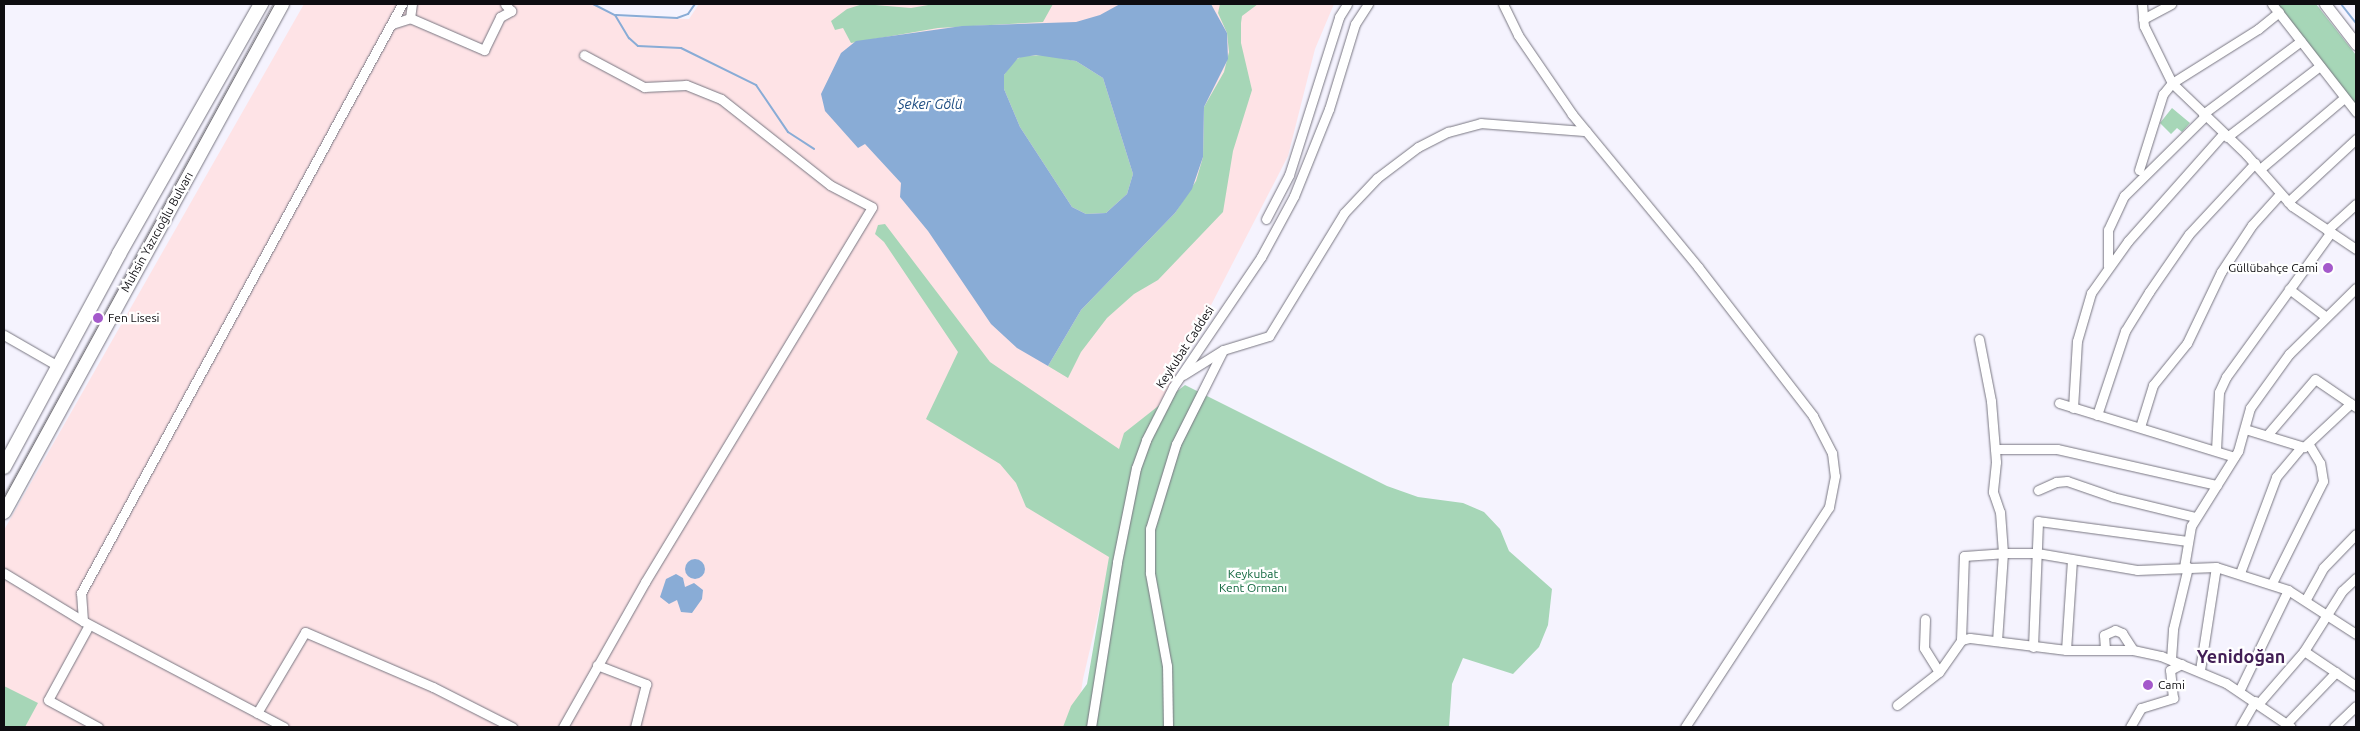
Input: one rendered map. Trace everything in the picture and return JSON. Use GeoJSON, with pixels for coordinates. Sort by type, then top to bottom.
{"type":"FeatureCollection","features":[{"type":"Feature","properties":{"kind":"highway","name":"Muhsin Yazıcıoğlu Bulvarı"},"geometry":{"type":"LineString","coordinates":[[4,466],[261,4]]}},
{"type":"Feature","properties":{"kind":"highway","name":"Muhsin Yazıcıoğlu Bulvarı"},"geometry":{"type":"LineString","coordinates":[[4,512],[282,4]]}},
{"type":"Feature","properties":{"kind":"main road"},"geometry":{"type":"LineString","coordinates":[[2325,4],[2356,44]]}},
{"type":"Feature","properties":{"kind":"street"},"geometry":{"type":"LineString","coordinates":[[98,727],[48,700],[86,623],[81,593],[402,4]]}},
{"type":"Feature","properties":{"kind":"street"},"geometry":{"type":"LineString","coordinates":[[410,18],[412,4]]}},
{"type":"Feature","properties":{"kind":"street"},"geometry":{"type":"LineString","coordinates":[[392,24],[410,18],[484,50],[500,17],[511,11],[505,4]]}},
{"type":"Feature","properties":{"kind":"street"},"geometry":{"type":"LineString","coordinates":[[1266,219],[1289,175],[1339,18],[1347,4]]}},
{"type":"Feature","properties":{"kind":"street","name":"Keykubat Caddesi"},"geometry":{"type":"LineString","coordinates":[[1091,727],[1117,562],[1136,468],[1158,413],[1261,257],[1294,196],[1329,109],[1355,24],[1368,4]]}},
{"type":"Feature","properties":{"kind":"street"},"geometry":{"type":"LineString","coordinates":[[1503,4],[1518,35],[1586,131],[1698,267],[1813,416],[1827,438],[1834,460],[1835,484],[1829,507],[1686,727]]}},
{"type":"Feature","properties":{"kind":"street"},"geometry":{"type":"LineString","coordinates":[[2142,4],[2143,18],[2160,64],[2172,83],[2257,166],[2288,202],[2356,249]]}},
{"type":"Feature","properties":{"kind":"street"},"geometry":{"type":"LineString","coordinates":[[2143,18],[2170,4]]}},
{"type":"Feature","properties":{"kind":"street"},"geometry":{"type":"LineString","coordinates":[[2272,4],[2356,112]]}},
{"type":"Feature","properties":{"kind":"street"},"geometry":{"type":"LineString","coordinates":[[2140,170],[2163,94],[2172,83],[2258,29],[2279,12]]}},
{"type":"Feature","properties":{"kind":"street"},"geometry":{"type":"LineString","coordinates":[[2108,266],[2108,230],[2124,196],[2204,115],[2301,41]]}},
{"type":"Feature","properties":{"kind":"street"},"geometry":{"type":"LineString","coordinates":[[563,727],[597,665],[872,207],[830,185],[721,99],[686,85],[644,87],[584,55]]}},
{"type":"Feature","properties":{"kind":"street"},"geometry":{"type":"LineString","coordinates":[[2073,408],[2075,354],[2083,312],[2091,293],[2108,266],[2163,199],[2225,135],[2320,66]]}},
{"type":"Feature","properties":{"kind":"street"},"geometry":{"type":"LineString","coordinates":[[2097,415],[2125,331],[2189,234],[2257,166],[2344,98]]}},
{"type":"Feature","properties":{"kind":"street"},"geometry":{"type":"LineString","coordinates":[[1181,376],[1223,350],[1269,336],[1344,213],[1377,178],[1418,147],[1456,129],[1490,122],[1586,131]]}},
{"type":"Feature","properties":{"kind":"street"},"geometry":{"type":"LineString","coordinates":[[2288,202],[2356,139]]}},
{"type":"Feature","properties":{"kind":"street"},"geometry":{"type":"LineString","coordinates":[[2140,427],[2153,385],[2187,343],[2224,266],[2252,226],[2280,194]]}},
{"type":"Feature","properties":{"kind":"street"},"geometry":{"type":"LineString","coordinates":[[2216,450],[2222,384],[2329,231],[2356,204]]}},
{"type":"Feature","properties":{"kind":"street"},"geometry":{"type":"LineString","coordinates":[[2171,660],[2173,629],[2186,567],[2187,541],[2196,517],[2234,457],[2245,429],[2250,408],[2265,385],[2326,316],[2356,288]]}},
{"type":"Feature","properties":{"kind":"street"},"geometry":{"type":"LineString","coordinates":[[2289,289],[2326,316]]}},
{"type":"Feature","properties":{"kind":"street"},"geometry":{"type":"LineString","coordinates":[[4,335],[58,366]]}},
{"type":"Feature","properties":{"kind":"street"},"geometry":{"type":"LineString","coordinates":[[1979,339],[1990,394],[1995,449],[1993,492],[2000,512],[2003,553],[1997,641]]}},
{"type":"Feature","properties":{"kind":"street"},"geometry":{"type":"LineString","coordinates":[[1168,727],[1167,666],[1150,573],[1150,529],[1180,435],[1223,350]]}},
{"type":"Feature","properties":{"kind":"street"},"geometry":{"type":"LineString","coordinates":[[2240,573],[2276,477],[2305,446],[2354,404],[2315,379],[2268,434]]}},
{"type":"Feature","properties":{"kind":"street"},"geometry":{"type":"LineString","coordinates":[[2059,403],[2234,457]]}},
{"type":"Feature","properties":{"kind":"street"},"geometry":{"type":"LineString","coordinates":[[2245,429],[2305,446],[2320,463],[2323,481],[2272,583]]}},
{"type":"Feature","properties":{"kind":"street"},"geometry":{"type":"LineString","coordinates":[[1995,449],[2057,449],[2217,484]]}},
{"type":"Feature","properties":{"kind":"street"},"geometry":{"type":"LineString","coordinates":[[2038,490],[2056,482],[2067,481],[2113,497],[2196,517]]}},
{"type":"Feature","properties":{"kind":"street"},"geometry":{"type":"LineString","coordinates":[[2033,647],[2037,523],[2040,520],[2187,541]]}},
{"type":"Feature","properties":{"kind":"street"},"geometry":{"type":"LineString","coordinates":[[2306,599],[2323,568],[2356,534]]}},
{"type":"Feature","properties":{"kind":"street"},"geometry":{"type":"LineString","coordinates":[[1896,705],[1939,672],[1961,640],[1964,556],[2037,553],[2127,569],[2216,567],[2272,583],[2288,590],[2306,599],[2356,634]]}},
{"type":"Feature","properties":{"kind":"street"},"geometry":{"type":"LineString","coordinates":[[2066,650],[2072,558]]}},
{"type":"Feature","properties":{"kind":"street"},"geometry":{"type":"LineString","coordinates":[[2200,670],[2216,567]]}},
{"type":"Feature","properties":{"kind":"street"},"geometry":{"type":"LineString","coordinates":[[4,573],[86,623],[284,727]]}},
{"type":"Feature","properties":{"kind":"street"},"geometry":{"type":"LineString","coordinates":[[2240,727],[2257,702],[2304,651],[2342,591],[2356,578]]}},
{"type":"Feature","properties":{"kind":"street"},"geometry":{"type":"LineString","coordinates":[[2239,692],[2288,590]]}},
{"type":"Feature","properties":{"kind":"street"},"geometry":{"type":"LineString","coordinates":[[1925,619],[1924,648],[1939,672]]}},
{"type":"Feature","properties":{"kind":"street"},"geometry":{"type":"LineString","coordinates":[[2105,650],[2104,635],[2115,630],[2122,633],[2133,650]]}},
{"type":"Feature","properties":{"kind":"street"},"geometry":{"type":"LineString","coordinates":[[257,713],[306,632],[433,687],[512,727]]}},
{"type":"Feature","properties":{"kind":"street"},"geometry":{"type":"LineString","coordinates":[[1961,640],[1997,641],[2066,650],[2133,650],[2200,670],[2257,702],[2288,726],[2336,672]]}},
{"type":"Feature","properties":{"kind":"street"},"geometry":{"type":"LineString","coordinates":[[2304,651],[2356,686]]}},
{"type":"Feature","properties":{"kind":"street"},"geometry":{"type":"LineString","coordinates":[[2130,727],[2141,708],[2173,698],[2170,670],[2182,664]]}},
{"type":"Feature","properties":{"kind":"street"},"geometry":{"type":"LineString","coordinates":[[597,665],[646,684],[635,727]]}},
{"type":"Feature","properties":{"kind":"street"},"geometry":{"type":"LineString","coordinates":[[2334,727],[2356,706]]}},
{"type":"Feature","properties":{"kind":"street"},"geometry":{"type":"LineString","coordinates":[[77,727],[82,718]]}},
{"type":"Feature","properties":{"kind":"shaded area"},"geometry":{"type":"Polygon","coordinates":[[[304,4],[592,4],[620,17],[689,19],[699,4],[1334,4],[1315,49],[1288,156],[1160,404],[1131,474],[1083,679],[1076,727],[4,727],[4,530],[304,4]]]}},
{"type":"Feature","properties":{"kind":"green space"},"geometry":{"type":"Polygon","coordinates":[[[863,4],[911,8],[934,4],[1053,4],[1043,22],[938,28],[851,43],[843,28],[835,30],[831,21],[847,9],[863,4]]]}},
{"type":"Feature","properties":{"kind":"green space"},"geometry":{"type":"Polygon","coordinates":[[[1220,4],[1258,4],[1242,16],[1241,43],[1252,90],[1233,151],[1223,212],[1158,280],[1134,294],[1107,318],[1081,352],[1068,378],[1048,366],[1081,310],[1175,213],[1196,181],[1203,157],[1204,107],[1224,72],[1229,52],[1227,33],[1218,13],[1220,4]]]}},
{"type":"Feature","properties":{"kind":"green space"},"geometry":{"type":"Polygon","coordinates":[[[2276,4],[2316,4],[2356,55],[2356,105],[2276,4]]]}},
{"type":"Feature","properties":{"kind":"green space"},"geometry":{"type":"Polygon","coordinates":[[[1044,55],[1076,61],[1103,78],[1133,174],[1127,194],[1106,213],[1086,214],[1072,207],[1020,127],[1004,89],[1004,75],[1014,61],[1022,56],[1044,55]]]}},
{"type":"Feature","properties":{"kind":"green space"},"geometry":{"type":"Polygon","coordinates":[[[2172,108],[2190,123],[2182,132],[2177,128],[2171,134],[2160,123],[2172,108]]]}},
{"type":"Feature","properties":{"kind":"green space","name":"Keykubat Kent Ormanı"},"geometry":{"type":"Polygon","coordinates":[[[885,224],[990,362],[1119,449],[1124,433],[1185,385],[1387,486],[1418,497],[1463,503],[1484,512],[1500,529],[1509,551],[1552,589],[1548,625],[1539,647],[1513,674],[1463,658],[1452,684],[1449,727],[1063,727],[1071,706],[1087,684],[1109,557],[1026,507],[1016,483],[1000,464],[926,419],[958,352],[884,242],[875,234],[878,225],[885,224]]]}},
{"type":"Feature","properties":{"kind":"green space"},"geometry":{"type":"Polygon","coordinates":[[[4,686],[38,703],[25,727],[4,727],[4,686]]]}},
{"type":"Feature","properties":{"kind":"water","name":"Şeker Gölü"},"geometry":{"type":"Polygon","coordinates":[[[1120,4],[1211,4],[1227,33],[1228,59],[1204,107],[1203,157],[1192,189],[1175,213],[1081,310],[1048,366],[1017,348],[991,324],[928,231],[900,197],[901,183],[865,144],[858,148],[825,111],[821,94],[841,53],[856,41],[962,26],[1076,22],[1100,15],[1120,4]],[[1036,55],[1018,58],[1004,75],[1004,89],[1020,127],[1072,207],[1086,214],[1106,213],[1127,194],[1133,174],[1103,78],[1076,61],[1036,55]]]}},
{"type":"Feature","properties":{"kind":"water"},"geometry":{"type":"Polygon","coordinates":[[[695,559],[702,562],[705,569],[702,576],[695,579],[688,576],[685,569],[688,562],[695,559]]]}},
{"type":"Feature","properties":{"kind":"water"},"geometry":{"type":"Polygon","coordinates":[[[676,574],[683,578],[685,587],[694,583],[703,590],[702,599],[692,613],[681,612],[677,600],[669,604],[660,597],[666,579],[676,574]]]}},
{"type":"Feature","properties":{"kind":"waterway"},"geometry":{"type":"LineString","coordinates":[[593,4],[615,15],[629,38],[638,46],[681,48],[756,85],[788,132],[814,149]]}},
{"type":"Feature","properties":{"kind":"waterway"},"geometry":{"type":"LineString","coordinates":[[616,15],[677,18],[688,14],[695,4]]}},
{"type":"Feature","properties":{"kind":"waterway"},"geometry":{"type":"LineString","coordinates":[[2341,4],[2356,23]]}},
{"type":"Feature","properties":{"kind":"tram line"},"geometry":{"type":"LineString","coordinates":[[4,497],[274,4]]}},
{"type":"Feature","properties":{"kind":"place","name":"Güllübahçe Cami"},"geometry":{"type":"Point","coordinates":[2328,268]}},
{"type":"Feature","properties":{"kind":"place","name":"Fen Lisesi"},"geometry":{"type":"Point","coordinates":[98,318]}},
{"type":"Feature","properties":{"kind":"place","name":"Cami"},"geometry":{"type":"Point","coordinates":[2148,685]}},
{"type":"Feature","properties":{"kind":"district","name":"Yenidoğan"},"geometry":{"type":"Point","coordinates":[2241,656]}}]}
